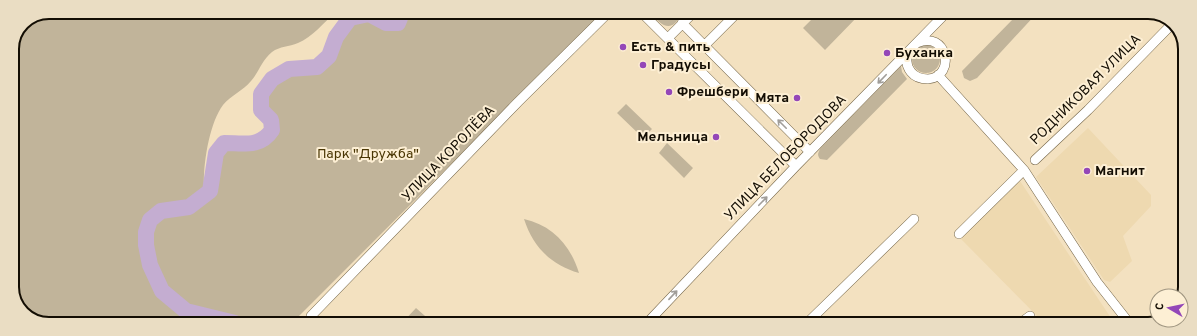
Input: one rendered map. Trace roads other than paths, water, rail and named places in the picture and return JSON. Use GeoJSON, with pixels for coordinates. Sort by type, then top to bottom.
{"type":"FeatureCollection","features":[{"type":"Feature","properties":{"kind":"street","name":"УЛИЦА КОРОЛЁВА"},"geometry":{"type":"LineString","coordinates":[[312,317],[311,316],[513,108],[602,19]]}},
{"type":"Feature","properties":{"kind":"street"},"geometry":{"type":"LineString","coordinates":[[648,19],[796,166]]}},
{"type":"Feature","properties":{"kind":"street"},"geometry":{"type":"LineString","coordinates":[[668,38],[686,19]]}},
{"type":"Feature","properties":{"kind":"street"},"geometry":{"type":"LineString","coordinates":[[704,46],[731,19]]}},
{"type":"Feature","properties":{"kind":"street","name":"УЛИЦА БЕЛОБОРОДОВА"},"geometry":{"type":"LineString","coordinates":[[653,317],[796,166],[940,19]]}},
{"type":"Feature","properties":{"kind":"street"},"geometry":{"type":"LineString","coordinates":[[682,23],[810,152]]}},
{"type":"Feature","properties":{"kind":"street","name":"РОДНИКОВАЯ УЛИЦА"},"geometry":{"type":"LineString","coordinates":[[1035,160],[1088,110],[1169,27]]}},
{"type":"Feature","properties":{"kind":"street"},"geometry":{"type":"LineString","coordinates":[[909,51],[907,63],[914,74],[919,78],[932,78],[943,70],[946,57],[944,50],[933,41],[927,40],[917,42]]}},
{"type":"Feature","properties":{"kind":"street"},"geometry":{"type":"LineString","coordinates":[[938,75],[1024,170],[1034,183],[1097,282],[1124,317]]}},
{"type":"Feature","properties":{"kind":"street"},"geometry":{"type":"LineString","coordinates":[[959,234],[1024,170]]}},
{"type":"Feature","properties":{"kind":"street"},"geometry":{"type":"LineString","coordinates":[[813,317],[914,219]]}},
{"type":"Feature","properties":{"kind":"waterway"},"geometry":{"type":"LineString","coordinates":[[210,317],[186,311],[162,291],[150,265],[146,245],[146,232],[150,220],[161,211],[189,207],[210,191],[216,153],[224,143],[251,143],[262,140],[267,136],[272,130],[271,120],[261,110],[261,94],[272,79],[289,69],[317,67],[329,56],[336,37],[349,19]]}},
{"type":"Feature","properties":{"kind":"waterway"},"geometry":{"type":"LineString","coordinates":[[378,19],[386,23],[398,23],[400,19]]}},
{"type":"Feature","properties":{"kind":"place","name":"Есть & пить"},"geometry":{"type":"Point","coordinates":[623,47]}},
{"type":"Feature","properties":{"kind":"place","name":"Буханка"},"geometry":{"type":"Point","coordinates":[887,53]}},
{"type":"Feature","properties":{"kind":"place","name":"Градусы"},"geometry":{"type":"Point","coordinates":[643,65]}},
{"type":"Feature","properties":{"kind":"place","name":"Фрешбери"},"geometry":{"type":"Point","coordinates":[669,92]}},
{"type":"Feature","properties":{"kind":"place","name":"Мята"},"geometry":{"type":"Point","coordinates":[797,98]}},
{"type":"Feature","properties":{"kind":"place","name":"Мельница"},"geometry":{"type":"Point","coordinates":[716,137]}},
{"type":"Feature","properties":{"kind":"place","name":"Магнит"},"geometry":{"type":"Point","coordinates":[1087,171]}},
{"type":"Feature","properties":{"kind":"park label","name":"Парк \"Дружба\""},"geometry":{"type":"Point","coordinates":[368,154]}}]}
